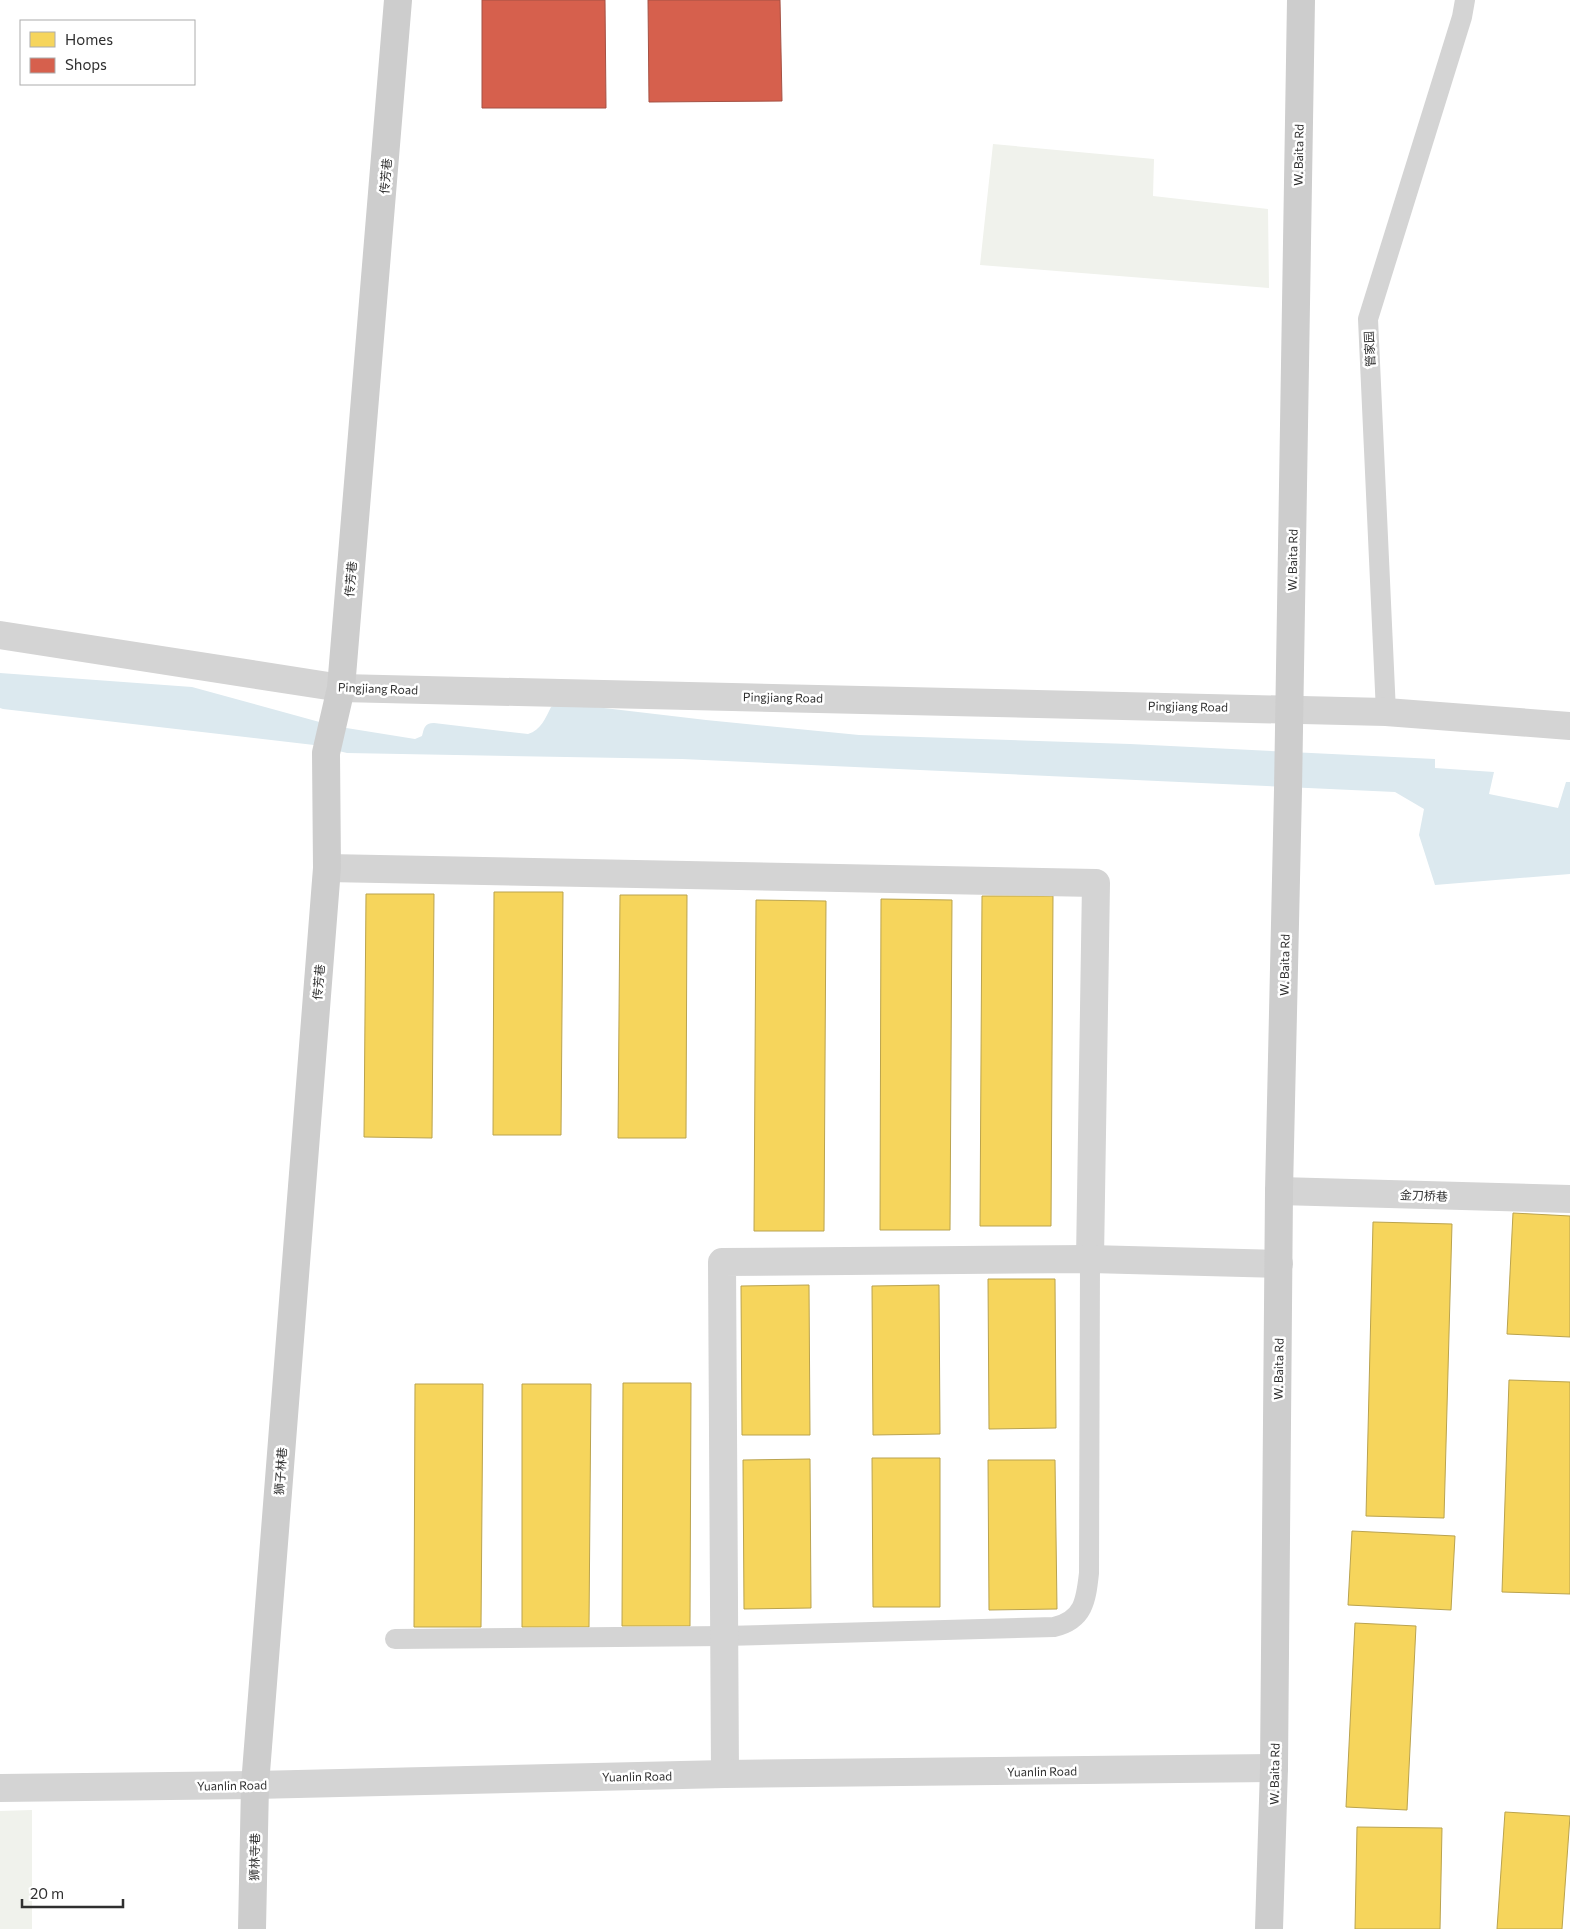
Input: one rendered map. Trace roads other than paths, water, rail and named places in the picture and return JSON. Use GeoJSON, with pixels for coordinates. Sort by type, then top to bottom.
{"type":"FeatureCollection","features":[{"type":"Feature","properties":{"kind":"street","name":"传芳巷"},"geometry":{"type":"LineString","coordinates":[[304,1158],[327,868],[326,753],[341,688],[398,0]]}},
{"type":"Feature","properties":{"kind":"street","name":"W. Baita Rd"},"geometry":{"type":"LineString","coordinates":[[1269,1929],[1274,1768],[1280,1264],[1279,1191],[1288,790],[1301,0]]}},
{"type":"Feature","properties":{"kind":"street","name":"Pingjiang Road"},"geometry":{"type":"LineString","coordinates":[[0,635],[341,688],[1289,719],[1386,712],[1570,726]]}},
{"type":"Feature","properties":{"kind":"street"},"geometry":{"type":"LineString","coordinates":[[327,868],[1096,883],[1090,1259]]}},
{"type":"Feature","properties":{"kind":"street","name":"狮子林巷"},"geometry":{"type":"LineString","coordinates":[[255,1785],[304,1158]]}},
{"type":"Feature","properties":{"kind":"street","name":"金刀桥巷"},"geometry":{"type":"LineString","coordinates":[[1279,1191],[1570,1199]]}},
{"type":"Feature","properties":{"kind":"street"},"geometry":{"type":"LineString","coordinates":[[725,1774],[722,1262],[1090,1259],[1280,1264]]}},
{"type":"Feature","properties":{"kind":"street","name":"Yuanlin Road"},"geometry":{"type":"LineString","coordinates":[[0,1788],[255,1785],[725,1774],[1274,1768]]}},
{"type":"Feature","properties":{"kind":"street","name":"狮林寺巷"},"geometry":{"type":"LineString","coordinates":[[252,1929],[255,1785]]}},
{"type":"Feature","properties":{"kind":"lane","name":"管家园"},"geometry":{"type":"LineString","coordinates":[[1386,712],[1368,319],[1466,0]]}},
{"type":"Feature","properties":{"kind":"lane"},"geometry":{"type":"LineString","coordinates":[[395,1639],[725,1636],[1054,1627],[1071,1622],[1084,1603],[1089,1573],[1090,1259]]}}]}
